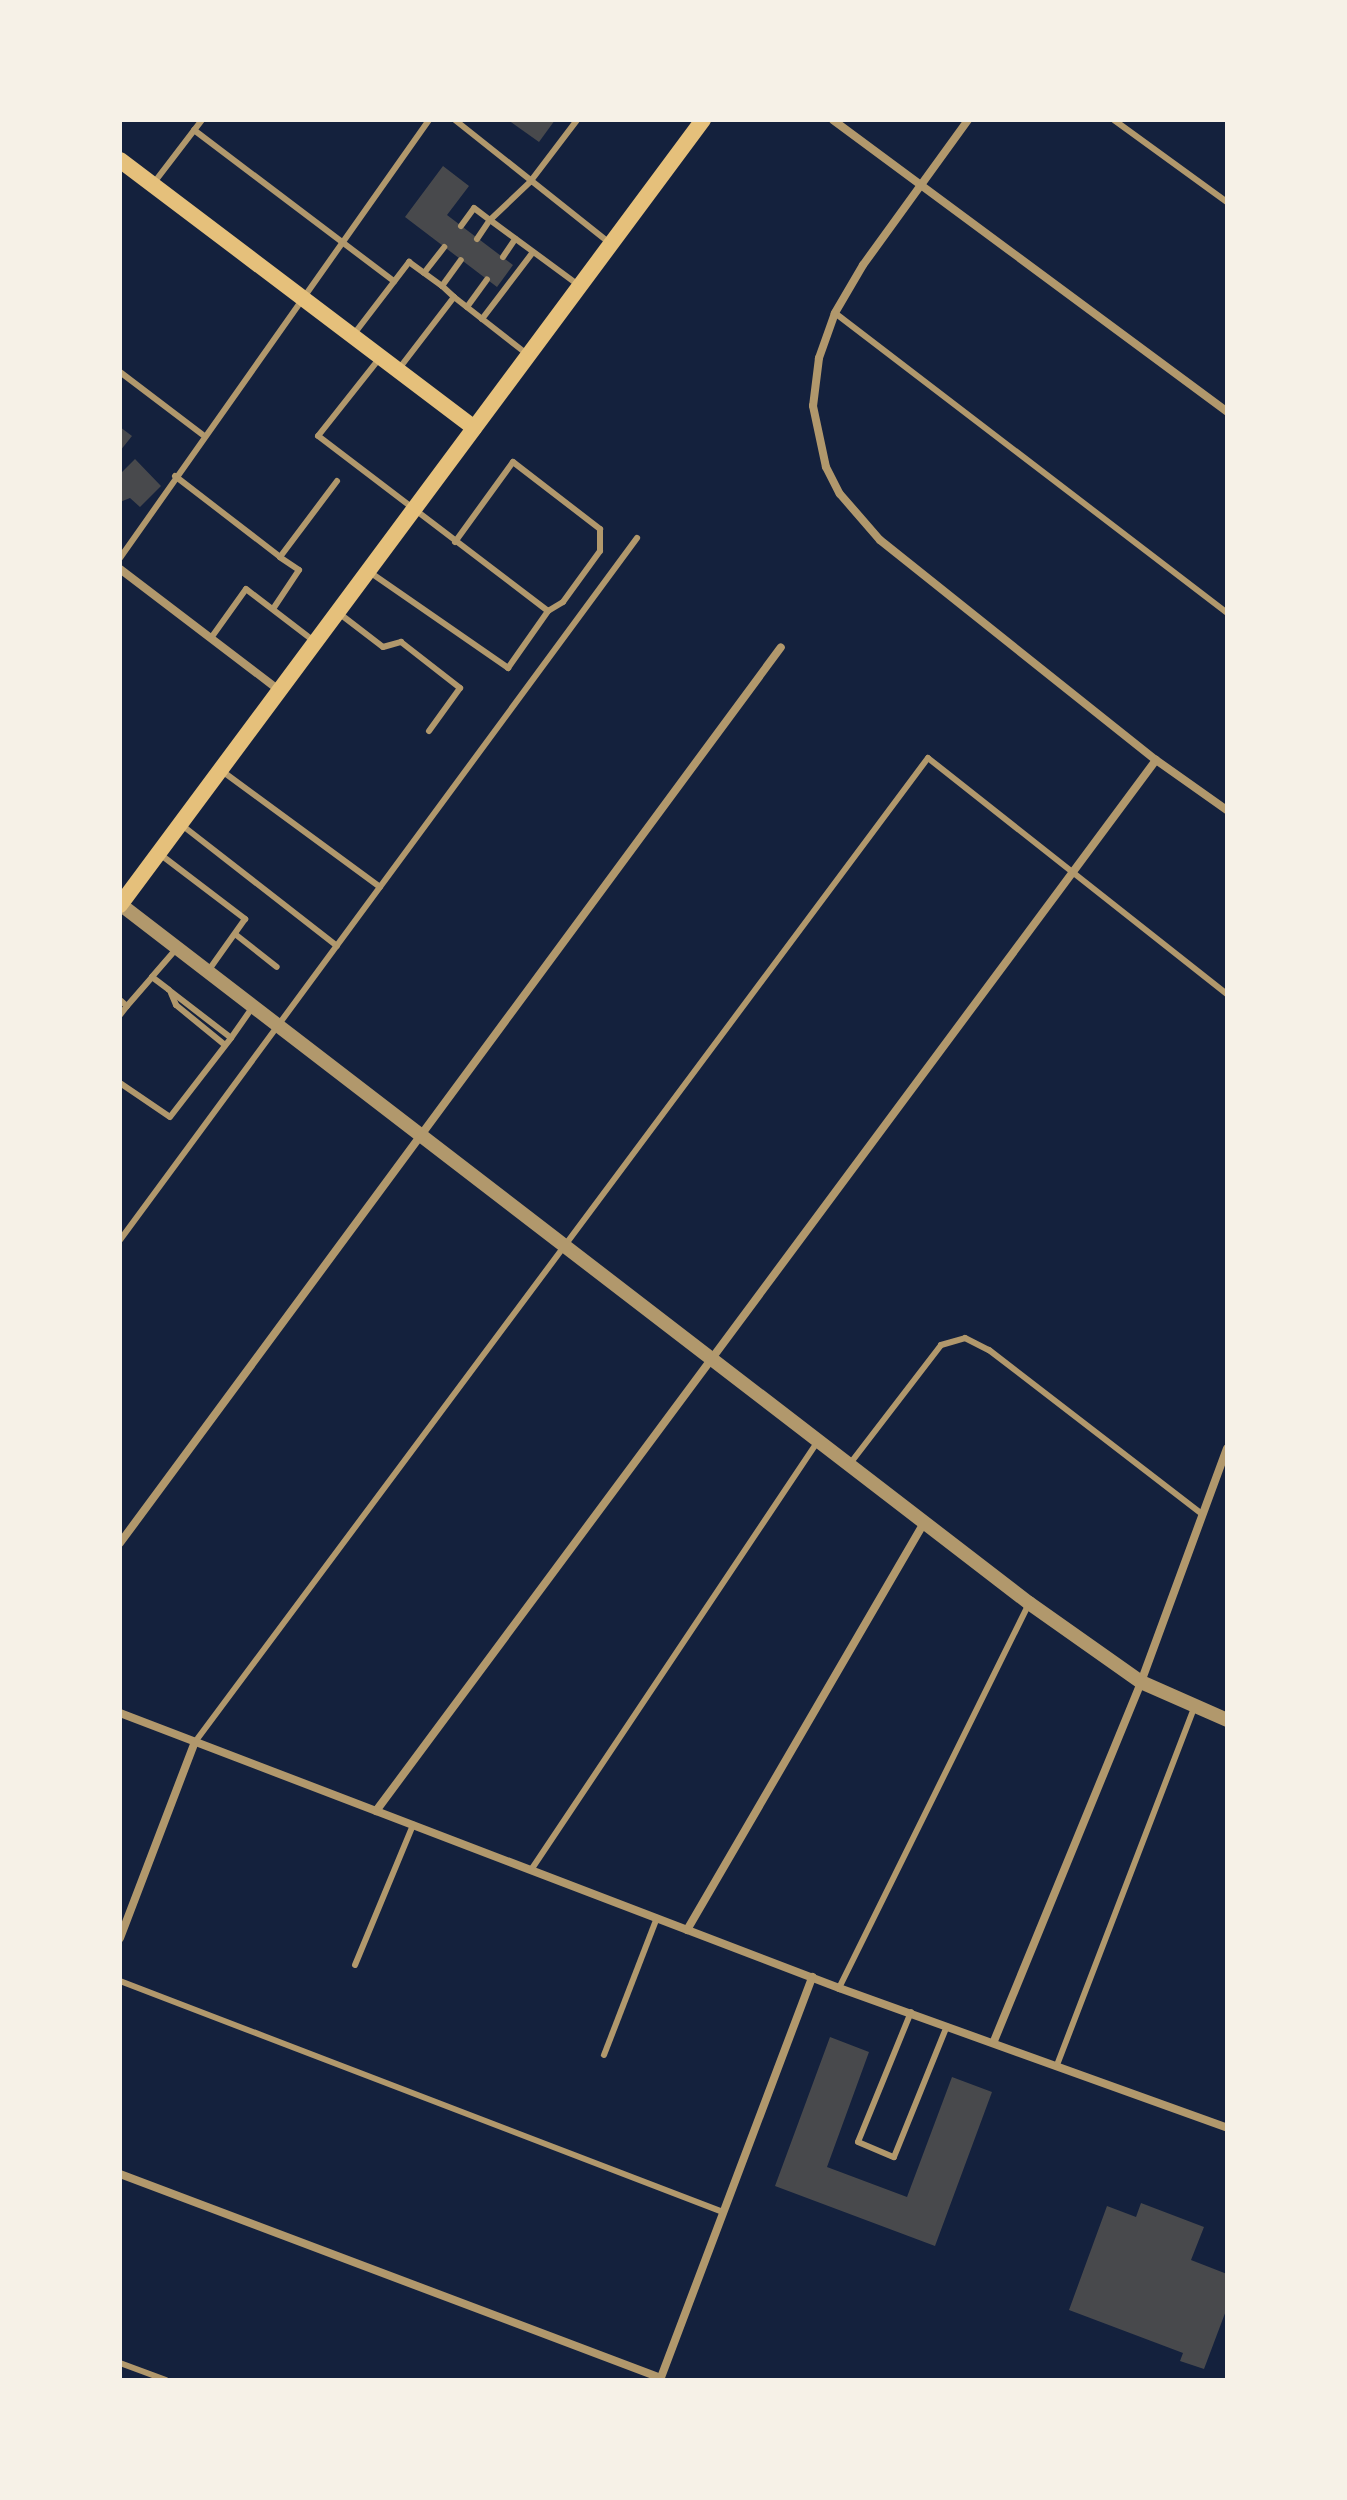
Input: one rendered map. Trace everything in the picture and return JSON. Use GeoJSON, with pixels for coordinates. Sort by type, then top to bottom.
{"type":"FeatureCollection","features":[{"type":"Feature","properties":{"kind":"main road"},"geometry":{"type":"LineString","coordinates":[[120,904],[703,120]]}},
{"type":"Feature","properties":{"kind":"main road"},"geometry":{"type":"LineString","coordinates":[[120,160],[474,428]]}},
{"type":"Feature","properties":{"kind":"street"},"geometry":{"type":"LineString","coordinates":[[833,120],[1227,412]]}},
{"type":"Feature","properties":{"kind":"street"},"geometry":{"type":"LineString","coordinates":[[968,120],[920,185],[835,313],[819,358],[813,406],[821,452],[840,494],[880,540],[1156,760],[1227,810]]}},
{"type":"Feature","properties":{"kind":"street"},"geometry":{"type":"LineString","coordinates":[[120,569],[279,690]]}},
{"type":"Feature","properties":{"kind":"street"},"geometry":{"type":"LineString","coordinates":[[120,1543],[781,647]]}},
{"type":"Feature","properties":{"kind":"street"},"geometry":{"type":"LineString","coordinates":[[376,1811],[1156,760]]}},
{"type":"Feature","properties":{"kind":"street"},"geometry":{"type":"LineString","coordinates":[[120,904],[1029,1603],[1141,1682],[1227,1720]]}},
{"type":"Feature","properties":{"kind":"street"},"geometry":{"type":"LineString","coordinates":[[994,2041],[1141,1682],[1227,1448]]}},
{"type":"Feature","properties":{"kind":"street"},"geometry":{"type":"LineString","coordinates":[[687,1930],[924,1523]]}},
{"type":"Feature","properties":{"kind":"street"},"geometry":{"type":"LineString","coordinates":[[120,1713],[839,1988],[994,2041],[1227,2128]]}},
{"type":"Feature","properties":{"kind":"street"},"geometry":{"type":"LineString","coordinates":[[120,1938],[195,1742]]}},
{"type":"Feature","properties":{"kind":"street"},"geometry":{"type":"LineString","coordinates":[[120,2174],[661,2379],[812,1977]]}},
{"type":"Feature","properties":{"kind":"lane"},"geometry":{"type":"LineString","coordinates":[[153,185],[202,120]]}},
{"type":"Feature","properties":{"kind":"lane"},"geometry":{"type":"LineString","coordinates":[[120,558],[203,435],[304,300],[429,120]]}},
{"type":"Feature","properties":{"kind":"lane"},"geometry":{"type":"LineString","coordinates":[[455,120],[611,244]]}},
{"type":"Feature","properties":{"kind":"lane"},"geometry":{"type":"LineString","coordinates":[[477,239],[490,220],[530,182],[577,120]]}},
{"type":"Feature","properties":{"kind":"lane"},"geometry":{"type":"LineString","coordinates":[[1114,120],[1227,202]]}},
{"type":"Feature","properties":{"kind":"lane"},"geometry":{"type":"LineString","coordinates":[[194,130],[394,281]]}},
{"type":"Feature","properties":{"kind":"lane"},"geometry":{"type":"LineString","coordinates":[[461,226],[474,208],[580,286]]}},
{"type":"Feature","properties":{"kind":"lane"},"geometry":{"type":"LineString","coordinates":[[503,257],[515,239]]}},
{"type":"Feature","properties":{"kind":"lane"},"geometry":{"type":"LineString","coordinates":[[424,273],[444,247]]}},
{"type":"Feature","properties":{"kind":"lane"},"geometry":{"type":"LineString","coordinates":[[482,319],[533,252]]}},
{"type":"Feature","properties":{"kind":"lane"},"geometry":{"type":"LineString","coordinates":[[442,286],[461,260]]}},
{"type":"Feature","properties":{"kind":"lane"},"geometry":{"type":"LineString","coordinates":[[353,336],[409,262],[528,355]]}},
{"type":"Feature","properties":{"kind":"lane"},"geometry":{"type":"LineString","coordinates":[[467,307],[487,279]]}},
{"type":"Feature","properties":{"kind":"lane"},"geometry":{"type":"LineString","coordinates":[[398,371],[454,297]]}},
{"type":"Feature","properties":{"kind":"lane"},"geometry":{"type":"LineString","coordinates":[[835,313],[1227,613]]}},
{"type":"Feature","properties":{"kind":"lane"},"geometry":{"type":"LineString","coordinates":[[380,357],[318,436],[412,511],[548,611]]}},
{"type":"Feature","properties":{"kind":"lane"},"geometry":{"type":"LineString","coordinates":[[120,372],[203,435]]}},
{"type":"Feature","properties":{"kind":"lane"},"geometry":{"type":"LineString","coordinates":[[368,571],[508,668],[548,611],[563,602],[600,551],[600,529],[513,462],[455,542]]}},
{"type":"Feature","properties":{"kind":"lane"},"geometry":{"type":"LineString","coordinates":[[175,476],[299,570],[273,609]]}},
{"type":"Feature","properties":{"kind":"lane"},"geometry":{"type":"LineString","coordinates":[[280,557],[337,481]]}},
{"type":"Feature","properties":{"kind":"lane"},"geometry":{"type":"LineString","coordinates":[[120,1240],[637,538]]}},
{"type":"Feature","properties":{"kind":"lane"},"geometry":{"type":"LineString","coordinates":[[211,638],[246,589],[315,642]]}},
{"type":"Feature","properties":{"kind":"lane"},"geometry":{"type":"LineString","coordinates":[[337,612],[383,647],[401,642],[460,688],[429,731]]}},
{"type":"Feature","properties":{"kind":"lane"},"geometry":{"type":"LineString","coordinates":[[195,1742],[928,758],[1074,869],[1227,994]]}},
{"type":"Feature","properties":{"kind":"lane"},"geometry":{"type":"LineString","coordinates":[[220,770],[380,887]]}},
{"type":"Feature","properties":{"kind":"lane"},"geometry":{"type":"LineString","coordinates":[[180,824],[337,946]]}},
{"type":"Feature","properties":{"kind":"lane"},"geometry":{"type":"LineString","coordinates":[[158,853],[245,919],[208,972]]}},
{"type":"Feature","properties":{"kind":"lane"},"geometry":{"type":"LineString","coordinates":[[235,934],[277,967]]}},
{"type":"Feature","properties":{"kind":"lane"},"geometry":{"type":"LineString","coordinates":[[120,1015],[177,948]]}},
{"type":"Feature","properties":{"kind":"lane"},"geometry":{"type":"LineString","coordinates":[[152,977],[231,1038]]}},
{"type":"Feature","properties":{"kind":"lane"},"geometry":{"type":"LineString","coordinates":[[169,990],[176,1005],[225,1045]]}},
{"type":"Feature","properties":{"kind":"lane"},"geometry":{"type":"LineString","coordinates":[[120,1000],[127,1006]]}},
{"type":"Feature","properties":{"kind":"lane"},"geometry":{"type":"LineString","coordinates":[[120,1083],[170,1117],[253,1006]]}},
{"type":"Feature","properties":{"kind":"lane"},"geometry":{"type":"LineString","coordinates":[[849,1465],[941,1345],[965,1338],[989,1350],[1202,1514]]}},
{"type":"Feature","properties":{"kind":"lane"},"geometry":{"type":"LineString","coordinates":[[531,1870],[818,1441]]}},
{"type":"Feature","properties":{"kind":"lane"},"geometry":{"type":"LineString","coordinates":[[839,1988],[1029,1603]]}},
{"type":"Feature","properties":{"kind":"lane"},"geometry":{"type":"LineString","coordinates":[[1057,2065],[1195,1706]]}},
{"type":"Feature","properties":{"kind":"lane"},"geometry":{"type":"LineString","coordinates":[[355,1965],[413,1825]]}},
{"type":"Feature","properties":{"kind":"lane"},"geometry":{"type":"LineString","coordinates":[[604,2055],[657,1918]]}},
{"type":"Feature","properties":{"kind":"lane"},"geometry":{"type":"LineString","coordinates":[[120,1981],[723,2212]]}},
{"type":"Feature","properties":{"kind":"lane"},"geometry":{"type":"LineString","coordinates":[[911,2012],[858,2142],[894,2157],[948,2025]]}},
{"type":"Feature","properties":{"kind":"lane"},"geometry":{"type":"LineString","coordinates":[[120,2363],[166,2380]]}},
{"type":"Feature","properties":{"kind":"building"},"geometry":{"type":"Polygon","coordinates":[[[508,120],[555,120],[539,142],[508,120]]]}},
{"type":"Feature","properties":{"kind":"building"},"geometry":{"type":"Polygon","coordinates":[[[443,166],[469,186],[447,215],[513,265],[497,287],[405,217],[443,166]]]}},
{"type":"Feature","properties":{"kind":"building"},"geometry":{"type":"Polygon","coordinates":[[[120,427],[132,436],[120,451],[120,427]]]}},
{"type":"Feature","properties":{"kind":"building"},"geometry":{"type":"Polygon","coordinates":[[[135,459],[161,486],[140,507],[130,498],[120,502],[120,474],[135,459]]]}},
{"type":"Feature","properties":{"kind":"building"},"geometry":{"type":"Polygon","coordinates":[[[830,2037],[869,2052],[827,2167],[907,2197],[952,2077],[992,2092],[935,2246],[775,2186],[830,2037]]]}},
{"type":"Feature","properties":{"kind":"building"},"geometry":{"type":"Polygon","coordinates":[[[1141,2203],[1204,2227],[1191,2260],[1227,2274],[1227,2308],[1204,2369],[1180,2361],[1183,2353],[1069,2310],[1107,2206],[1136,2217],[1141,2203]]]}}]}
